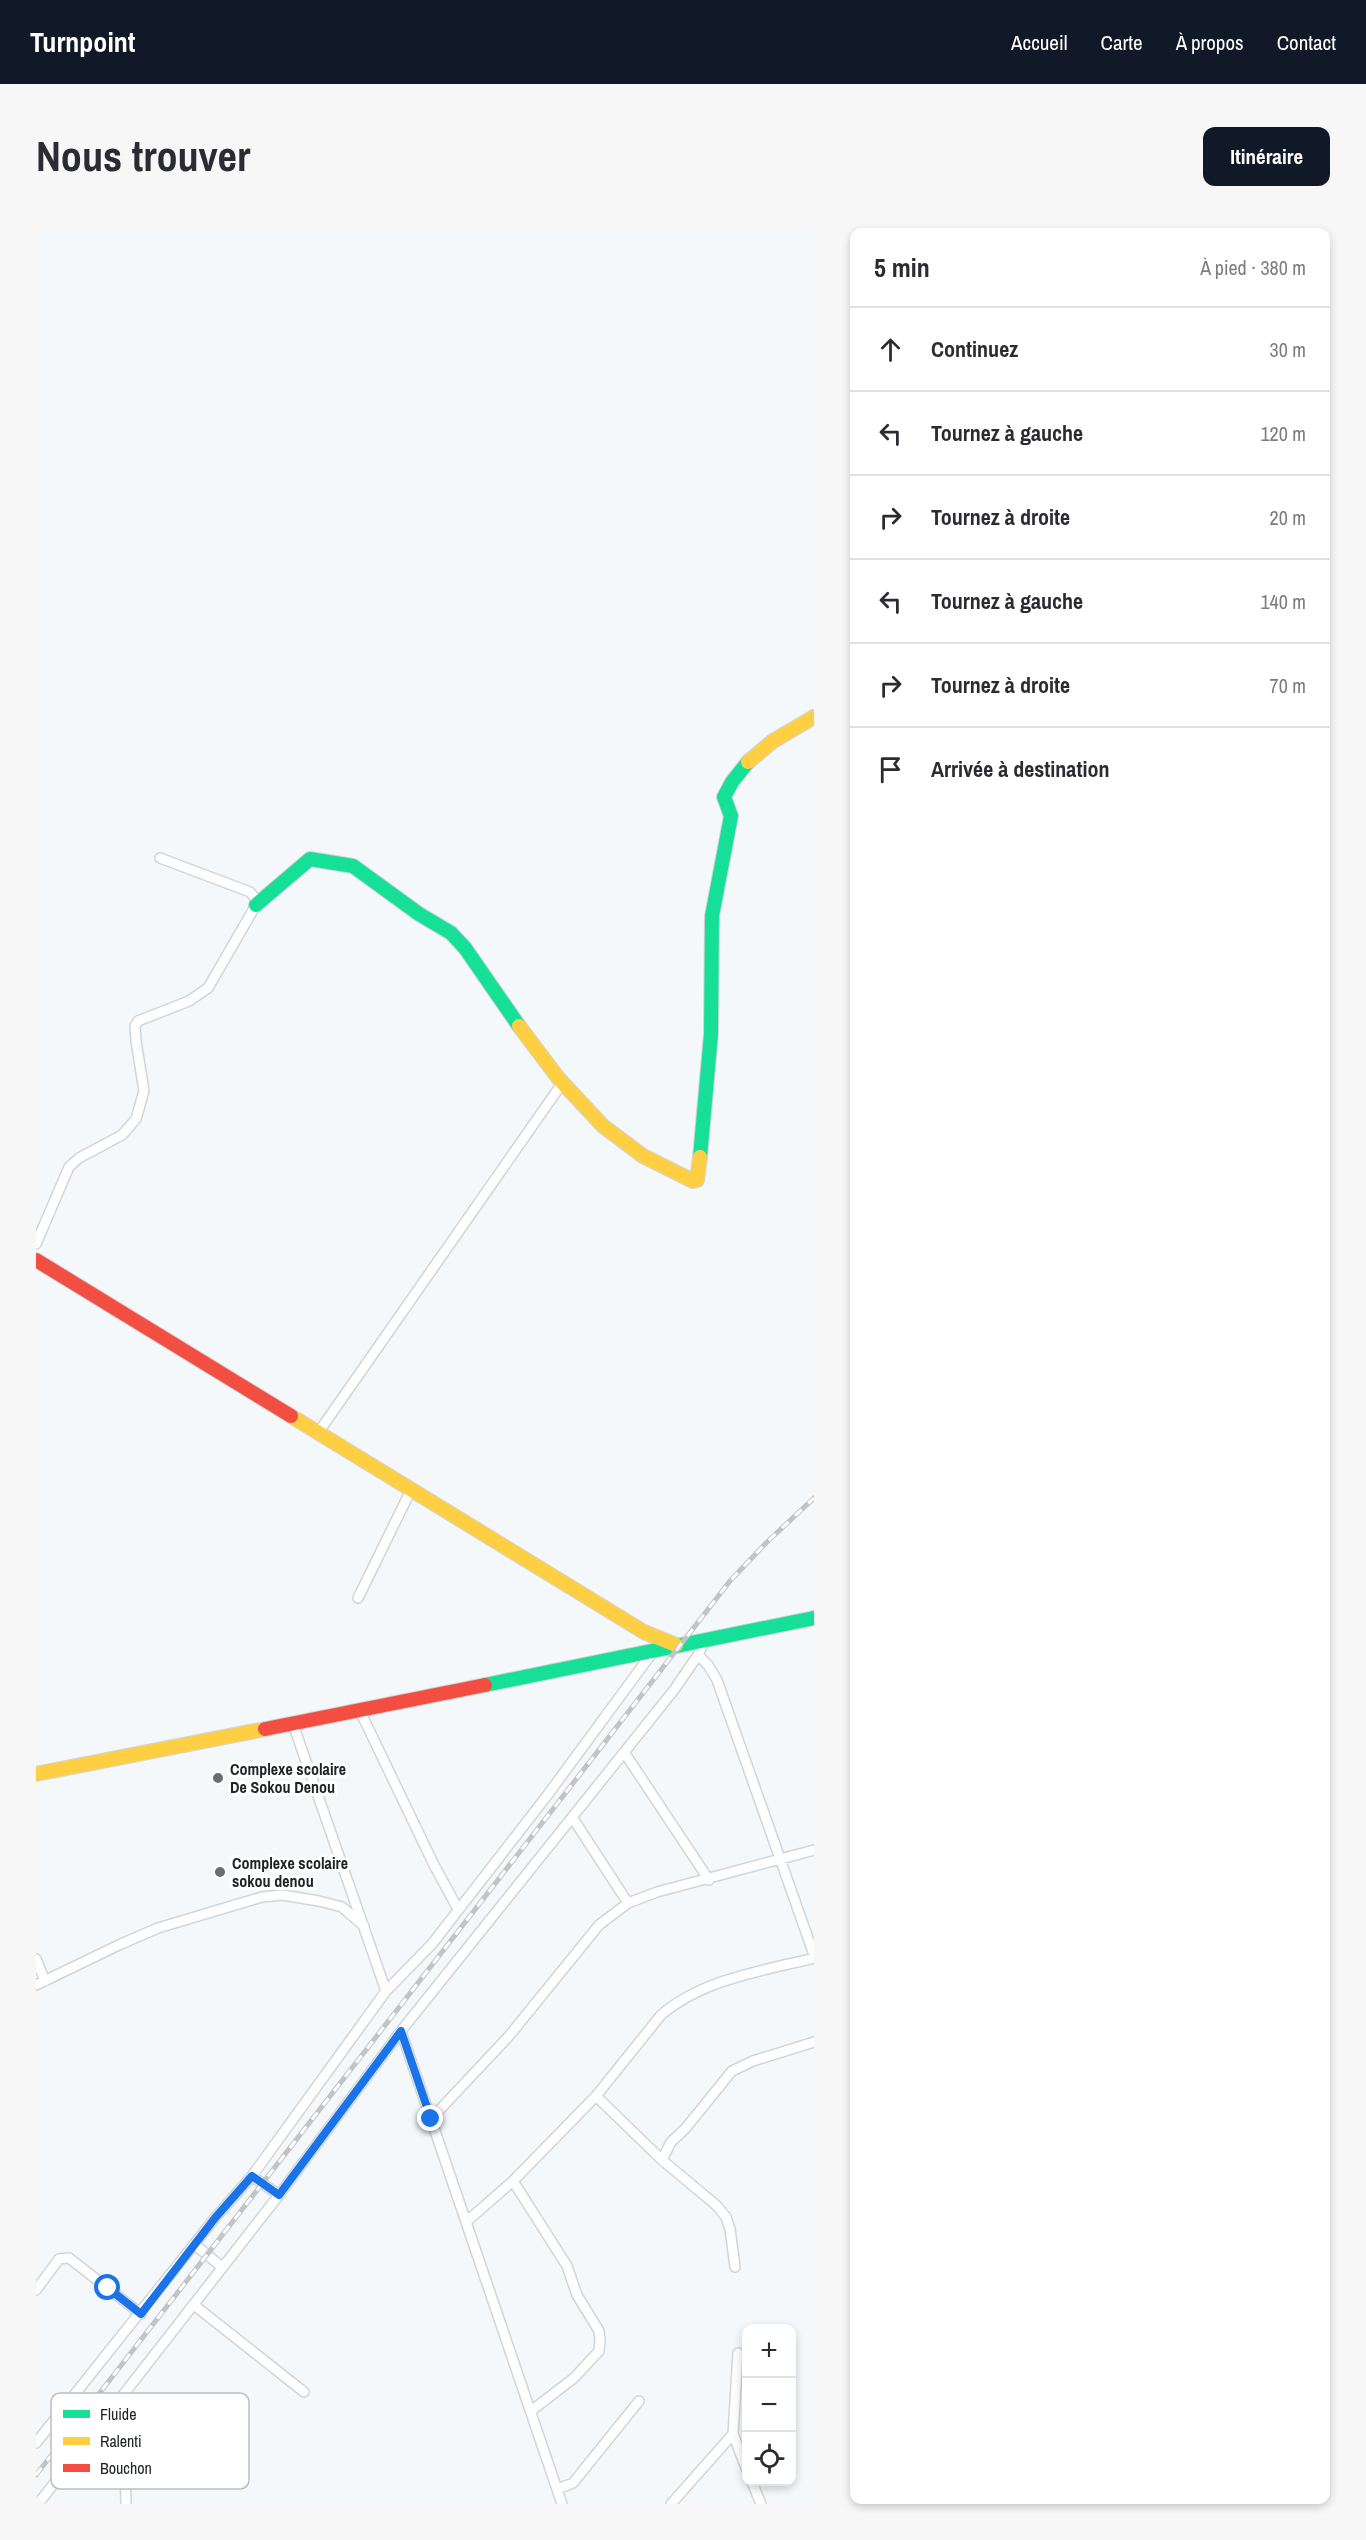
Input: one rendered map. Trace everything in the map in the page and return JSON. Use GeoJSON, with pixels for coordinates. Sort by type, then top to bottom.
{"type":"FeatureCollection","features":[{"type":"Feature","properties":{"kind":"street"},"geometry":{"type":"LineString","coordinates":[[36,1244],[69,1167],[79,1158],[122,1135],[136,1119],[144,1091],[136,1041],[135,1026],[138,1021],[189,1000],[208,988],[216,978],[256,905],[310,859],[353,866],[419,914],[451,933],[465,948],[498,997],[583,1108],[629,1148],[693,1181],[697,1180],[704,1140],[711,1034],[712,916],[731,816],[724,797],[745,762],[779,737],[814,717]]}},
{"type":"Feature","properties":{"kind":"street"},"geometry":{"type":"LineString","coordinates":[[160,858],[250,892],[256,900],[256,905]]}},
{"type":"Feature","properties":{"kind":"street"},"geometry":{"type":"LineString","coordinates":[[318,1432],[563,1082]]}},
{"type":"Feature","properties":{"kind":"street"},"geometry":{"type":"LineString","coordinates":[[36,1260],[644,1632],[676,1645]]}},
{"type":"Feature","properties":{"kind":"street"},"geometry":{"type":"LineString","coordinates":[[358,1598],[411,1490]]}},
{"type":"Feature","properties":{"kind":"street"},"geometry":{"type":"LineString","coordinates":[[36,1774],[360,1711],[814,1618]]}},
{"type":"Feature","properties":{"kind":"street"},"geometry":{"type":"LineString","coordinates":[[638,1655],[644,1632]]}},
{"type":"Feature","properties":{"kind":"street"},"geometry":{"type":"LineString","coordinates":[[123,2393],[279,2195],[401,2031],[674,1689],[698,1655],[705,1639]]}},
{"type":"Feature","properties":{"kind":"street"},"geometry":{"type":"LineString","coordinates":[[77,2393],[194,2244],[252,2176],[386,1991],[432,1944],[546,1797],[652,1651]]}},
{"type":"Feature","properties":{"kind":"street"},"geometry":{"type":"LineString","coordinates":[[466,2222],[513,2181],[596,2096],[661,2015],[672,2005],[705,1987],[814,1956],[717,1680],[708,1665],[698,1655]]}},
{"type":"Feature","properties":{"kind":"street"},"geometry":{"type":"LineString","coordinates":[[360,1711],[434,1865],[458,1909]]}},
{"type":"Feature","properties":{"kind":"street"},"geometry":{"type":"LineString","coordinates":[[293,1724],[386,1991]]}},
{"type":"Feature","properties":{"kind":"street"},"geometry":{"type":"LineString","coordinates":[[624,1752],[709,1880]]}},
{"type":"Feature","properties":{"kind":"street"},"geometry":{"type":"LineString","coordinates":[[572,1816],[628,1903]]}},
{"type":"Feature","properties":{"kind":"street"},"geometry":{"type":"LineString","coordinates":[[431,2119],[509,2036],[599,1925],[628,1903],[657,1892],[709,1880],[814,1850]]}},
{"type":"Feature","properties":{"kind":"street"},"geometry":{"type":"LineString","coordinates":[[36,1959],[40,1983],[158,1928],[262,1897],[282,1895],[320,1901],[342,1908],[364,1926]]}},
{"type":"Feature","properties":{"kind":"street"},"geometry":{"type":"LineString","coordinates":[[401,2031],[562,2504]]}},
{"type":"Feature","properties":{"kind":"street"},"geometry":{"type":"LineString","coordinates":[[662,2160],[671,2142],[682,2132],[732,2071],[745,2064],[814,2042]]}},
{"type":"Feature","properties":{"kind":"street"},"geometry":{"type":"LineString","coordinates":[[596,2096],[662,2160],[717,2205],[726,2217],[730,2229],[735,2267]]}},
{"type":"Feature","properties":{"kind":"street"},"geometry":{"type":"LineString","coordinates":[[252,2176],[279,2195]]}},
{"type":"Feature","properties":{"kind":"street"},"geometry":{"type":"LineString","coordinates":[[513,2181],[567,2266],[577,2295],[600,2331],[599,2351],[574,2378],[531,2411]]}},
{"type":"Feature","properties":{"kind":"street"},"geometry":{"type":"LineString","coordinates":[[194,2244],[222,2267]]}},
{"type":"Feature","properties":{"kind":"street"},"geometry":{"type":"LineString","coordinates":[[36,2290],[60,2259],[69,2258],[141,2314]]}},
{"type":"Feature","properties":{"kind":"street"},"geometry":{"type":"LineString","coordinates":[[194,2305],[304,2392]]}},
{"type":"Feature","properties":{"kind":"street"},"geometry":{"type":"LineString","coordinates":[[738,2353],[734,2434],[742,2455]]}},
{"type":"Feature","properties":{"kind":"street"},"geometry":{"type":"LineString","coordinates":[[557,2489],[573,2483],[639,2401]]}},
{"type":"Feature","properties":{"kind":"street"},"geometry":{"type":"LineString","coordinates":[[36,2443],[40,2429]]}},
{"type":"Feature","properties":{"kind":"street"},"geometry":{"type":"LineString","coordinates":[[671,2504],[734,2434]]}},
{"type":"Feature","properties":{"kind":"street"},"geometry":{"type":"LineString","coordinates":[[754,2486],[761,2504]]}},
{"type":"Feature","properties":{"kind":"street"},"geometry":{"type":"LineString","coordinates":[[38,2504],[51,2487]]}},
{"type":"Feature","properties":{"kind":"street"},"geometry":{"type":"LineString","coordinates":[[126,2489],[126,2504]]}},
{"type":"Feature","properties":{"kind":"railway"},"geometry":{"type":"LineString","coordinates":[[100,2393],[730,1581],[814,1498]]}},
{"type":"Feature","properties":{"kind":"railway"},"geometry":{"type":"LineString","coordinates":[[36,2475],[51,2456]]}},
{"type":"Feature","properties":{"kind":"traffic: fast"},"geometry":{"type":"LineString","coordinates":[[700,1157],[711,1034],[712,916],[731,816],[724,797],[732,782],[748,762]]}},
{"type":"Feature","properties":{"kind":"traffic: fast"},"geometry":{"type":"LineString","coordinates":[[256,905],[310,859],[353,866],[419,914],[451,933],[465,948],[519,1026]]}},
{"type":"Feature","properties":{"kind":"traffic: fast"},"geometry":{"type":"LineString","coordinates":[[485,1685],[814,1618]]}},
{"type":"Feature","properties":{"kind":"traffic: slow"},"geometry":{"type":"LineString","coordinates":[[748,762],[773,741],[814,717]]}},
{"type":"Feature","properties":{"kind":"traffic: slow"},"geometry":{"type":"LineString","coordinates":[[519,1026],[559,1079],[603,1126],[643,1156],[693,1181],[697,1180],[700,1157]]}},
{"type":"Feature","properties":{"kind":"traffic: slow"},"geometry":{"type":"LineString","coordinates":[[291,1416],[644,1632],[676,1645]]}},
{"type":"Feature","properties":{"kind":"traffic: slow"},"geometry":{"type":"LineString","coordinates":[[36,1774],[265,1729]]}},
{"type":"Feature","properties":{"kind":"traffic: jam"},"geometry":{"type":"LineString","coordinates":[[36,1260],[291,1416]]}},
{"type":"Feature","properties":{"kind":"traffic: jam"},"geometry":{"type":"LineString","coordinates":[[265,1729],[485,1685]]}},
{"type":"Feature","properties":{"kind":"place","name":"Complexe scolaire De Sokou Denou"},"geometry":{"type":"Point","coordinates":[218,1778]}},
{"type":"Feature","properties":{"kind":"place","name":"Complexe scolaire sokou denou"},"geometry":{"type":"Point","coordinates":[220,1872]}},
{"type":"Feature","properties":{"kind":"route"},"geometry":{"type":"LineString","coordinates":[[108,2288],[141,2314],[215,2218],[252,2176],[279,2195],[401,2031],[431,2119]]}}]}
